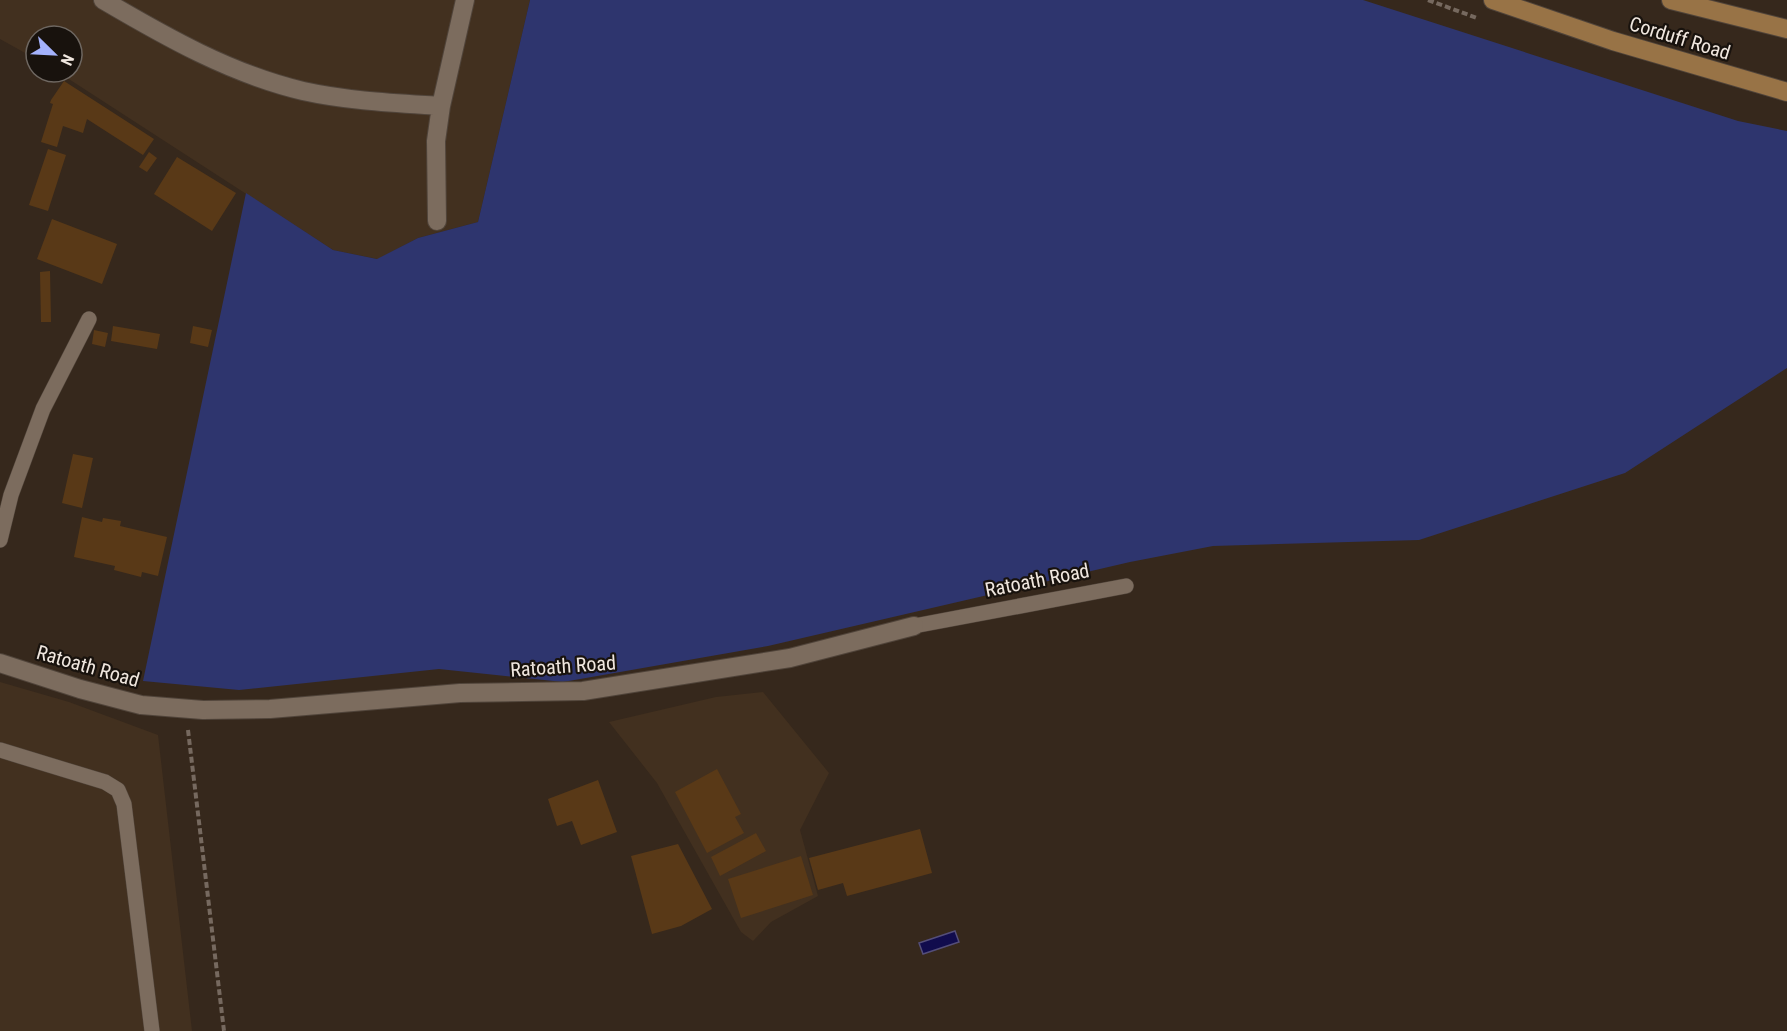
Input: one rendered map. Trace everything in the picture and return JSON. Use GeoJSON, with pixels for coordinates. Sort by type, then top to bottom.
{"type":"FeatureCollection","features":[{"type":"Feature","properties":{"kind":"street"},"geometry":{"type":"LineString","coordinates":[[103,0],[203,55],[248,74],[303,91],[357,100],[441,106]]}},
{"type":"Feature","properties":{"kind":"street"},"geometry":{"type":"LineString","coordinates":[[437,221],[436,141],[441,106],[465,0]]}},
{"type":"Feature","properties":{"kind":"street","name":"Corduff Road"},"geometry":{"type":"LineString","coordinates":[[1493,0],[1613,41],[1787,92]]}},
{"type":"Feature","properties":{"kind":"street","name":"Corduff Road"},"geometry":{"type":"LineString","coordinates":[[1671,0],[1787,29]]}},
{"type":"Feature","properties":{"kind":"street","name":"Ratoath Road"},"geometry":{"type":"LineString","coordinates":[[0,663],[80,689],[141,705],[270,709],[460,693],[584,691],[783,659],[914,626]]}},
{"type":"Feature","properties":{"kind":"lane"},"geometry":{"type":"LineString","coordinates":[[0,540],[11,495],[43,409],[88,319]]}},
{"type":"Feature","properties":{"kind":"lane","name":"Ratoath Road"},"geometry":{"type":"LineString","coordinates":[[914,626],[1126,586]]}},
{"type":"Feature","properties":{"kind":"lane"},"geometry":{"type":"LineString","coordinates":[[0,750],[29,761],[82,774],[105,782],[118,790],[124,804],[152,1031]]}},
{"type":"Feature","properties":{"kind":"path"},"geometry":{"type":"LineString","coordinates":[[186,708],[224,1031]]}},
{"type":"Feature","properties":{"kind":"shaded area"},"geometry":{"type":"Polygon","coordinates":[[[0,0],[530,0],[478,222],[418,238],[378,259],[333,250],[77,84],[84,84],[84,24],[24,24],[24,52],[0,39],[0,0]]]}},
{"type":"Feature","properties":{"kind":"shaded area"},"geometry":{"type":"Polygon","coordinates":[[[530,0],[1363,0],[1738,121],[1787,131],[1787,368],[1625,473],[1419,540],[1213,546],[1130,562],[768,646],[563,682],[439,669],[239,690],[143,681],[246,193],[333,250],[377,259],[418,238],[478,222],[530,0]]]}},
{"type":"Feature","properties":{"kind":"shaded area"},"geometry":{"type":"Polygon","coordinates":[[[0,682],[69,702],[158,735],[192,1031],[0,1031],[0,682]]]}},
{"type":"Feature","properties":{"kind":"shaded area"},"geometry":{"type":"Polygon","coordinates":[[[763,692],[829,773],[800,830],[818,896],[771,922],[753,941],[741,932],[657,783],[609,722],[716,697],[763,692]]]}},
{"type":"Feature","properties":{"kind":"shaded area"},"geometry":{"type":"Polygon","coordinates":[[[955,931],[959,942],[923,954],[919,943],[955,931]]]}},
{"type":"Feature","properties":{"kind":"building"},"geometry":{"type":"Polygon","coordinates":[[[62,84],[69,84],[154,139],[143,155],[87,119],[83,133],[63,126],[57,147],[41,142],[53,104],[50,103],[62,84]]]}},
{"type":"Feature","properties":{"kind":"building"},"geometry":{"type":"Polygon","coordinates":[[[48,149],[66,155],[48,211],[29,205],[48,149]]]}},
{"type":"Feature","properties":{"kind":"building"},"geometry":{"type":"Polygon","coordinates":[[[149,152],[157,158],[147,172],[139,167],[149,152]]]}},
{"type":"Feature","properties":{"kind":"building"},"geometry":{"type":"Polygon","coordinates":[[[177,157],[236,193],[212,231],[154,194],[177,157]]]}},
{"type":"Feature","properties":{"kind":"building"},"geometry":{"type":"Polygon","coordinates":[[[52,219],[117,244],[102,284],[37,259],[52,219]]]}},
{"type":"Feature","properties":{"kind":"building"},"geometry":{"type":"Polygon","coordinates":[[[50,271],[51,322],[41,322],[40,272],[50,271]]]}},
{"type":"Feature","properties":{"kind":"building"},"geometry":{"type":"Polygon","coordinates":[[[113,326],[160,334],[157,349],[111,341],[113,326]]]}},
{"type":"Feature","properties":{"kind":"building"},"geometry":{"type":"Polygon","coordinates":[[[193,326],[212,330],[208,347],[190,343],[193,326]]]}},
{"type":"Feature","properties":{"kind":"building"},"geometry":{"type":"Polygon","coordinates":[[[94,330],[108,333],[105,347],[92,344],[94,330]]]}},
{"type":"Feature","properties":{"kind":"building"},"geometry":{"type":"Polygon","coordinates":[[[73,454],[93,458],[82,508],[62,503],[73,454]]]}},
{"type":"Feature","properties":{"kind":"building"},"geometry":{"type":"Polygon","coordinates":[[[82,517],[102,522],[103,518],[121,521],[120,526],[167,537],[158,576],[142,572],[141,577],[114,570],[115,566],[74,557],[82,517]]]}},
{"type":"Feature","properties":{"kind":"building"},"geometry":{"type":"Polygon","coordinates":[[[717,769],[741,814],[735,817],[744,833],[707,853],[675,792],[717,769]]]}},
{"type":"Feature","properties":{"kind":"building"},"geometry":{"type":"Polygon","coordinates":[[[598,780],[617,832],[581,845],[572,821],[557,826],[548,799],[598,780]]]}},
{"type":"Feature","properties":{"kind":"building"},"geometry":{"type":"Polygon","coordinates":[[[920,829],[932,873],[847,896],[843,883],[818,890],[809,858],[920,829]]]}},
{"type":"Feature","properties":{"kind":"building"},"geometry":{"type":"Polygon","coordinates":[[[756,833],[766,851],[720,876],[711,857],[756,833]]]}},
{"type":"Feature","properties":{"kind":"building"},"geometry":{"type":"Polygon","coordinates":[[[678,844],[712,909],[681,926],[652,934],[631,856],[678,844]]]}},
{"type":"Feature","properties":{"kind":"building"},"geometry":{"type":"Polygon","coordinates":[[[801,856],[813,895],[741,918],[728,879],[801,856]]]}}]}
